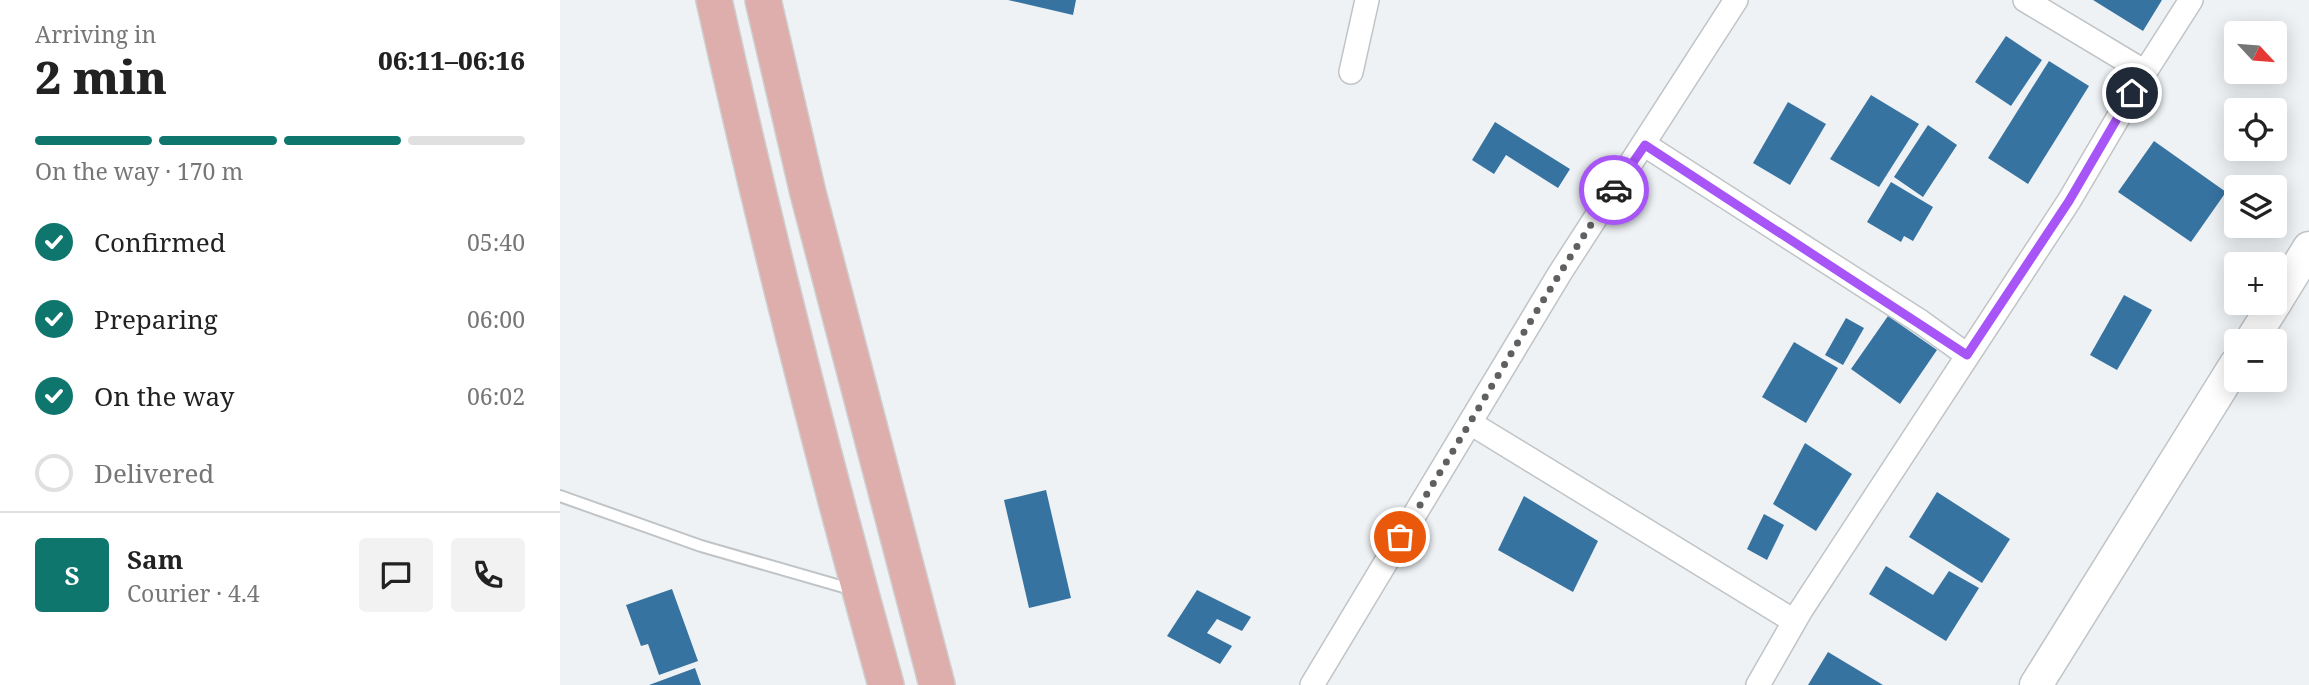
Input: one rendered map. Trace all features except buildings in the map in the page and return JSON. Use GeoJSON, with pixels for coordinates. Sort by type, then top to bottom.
{"type":"FeatureCollection","features":[{"type":"Feature","properties":{"kind":"main road"},"geometry":{"type":"LineString","coordinates":[[713,0],[741,122],[860,592],[887,685]]}},
{"type":"Feature","properties":{"kind":"main road"},"geometry":{"type":"LineString","coordinates":[[763,0],[812,206],[937,685]]}},
{"type":"Feature","properties":{"kind":"street"},"geometry":{"type":"LineString","coordinates":[[1351,72],[1367,0]]}},
{"type":"Feature","properties":{"kind":"street"},"geometry":{"type":"LineString","coordinates":[[1312,685],[1472,424],[1560,273],[1736,0]]}},
{"type":"Feature","properties":{"kind":"street"},"geometry":{"type":"LineString","coordinates":[[2025,0],[2145,72]]}},
{"type":"Feature","properties":{"kind":"street"},"geometry":{"type":"LineString","coordinates":[[1758,685],[1794,621],[2069,201],[2145,72],[2192,0]]}},
{"type":"Feature","properties":{"kind":"street"},"geometry":{"type":"LineString","coordinates":[[1645,145],[1967,355]]}},
{"type":"Feature","properties":{"kind":"street"},"geometry":{"type":"LineString","coordinates":[[2287,284],[2309,248]]}},
{"type":"Feature","properties":{"kind":"street"},"geometry":{"type":"LineString","coordinates":[[2036,685],[2224,383]]}},
{"type":"Feature","properties":{"kind":"street"},"geometry":{"type":"LineString","coordinates":[[1472,424],[1794,621]]}},
{"type":"Feature","properties":{"kind":"lane"},"geometry":{"type":"LineString","coordinates":[[560,496],[701,546],[860,592]]}},
{"type":"Feature","properties":{"kind":"way so far"},"geometry":{"type":"LineString","coordinates":[[1400,537],[1472,424],[1560,273],[1614,190]]}},
{"type":"Feature","properties":{"kind":"route"},"geometry":{"type":"LineString","coordinates":[[1614,190],[1645,145],[1801,248],[1921,322],[1967,355],[2069,201],[2132,93]]}}]}
